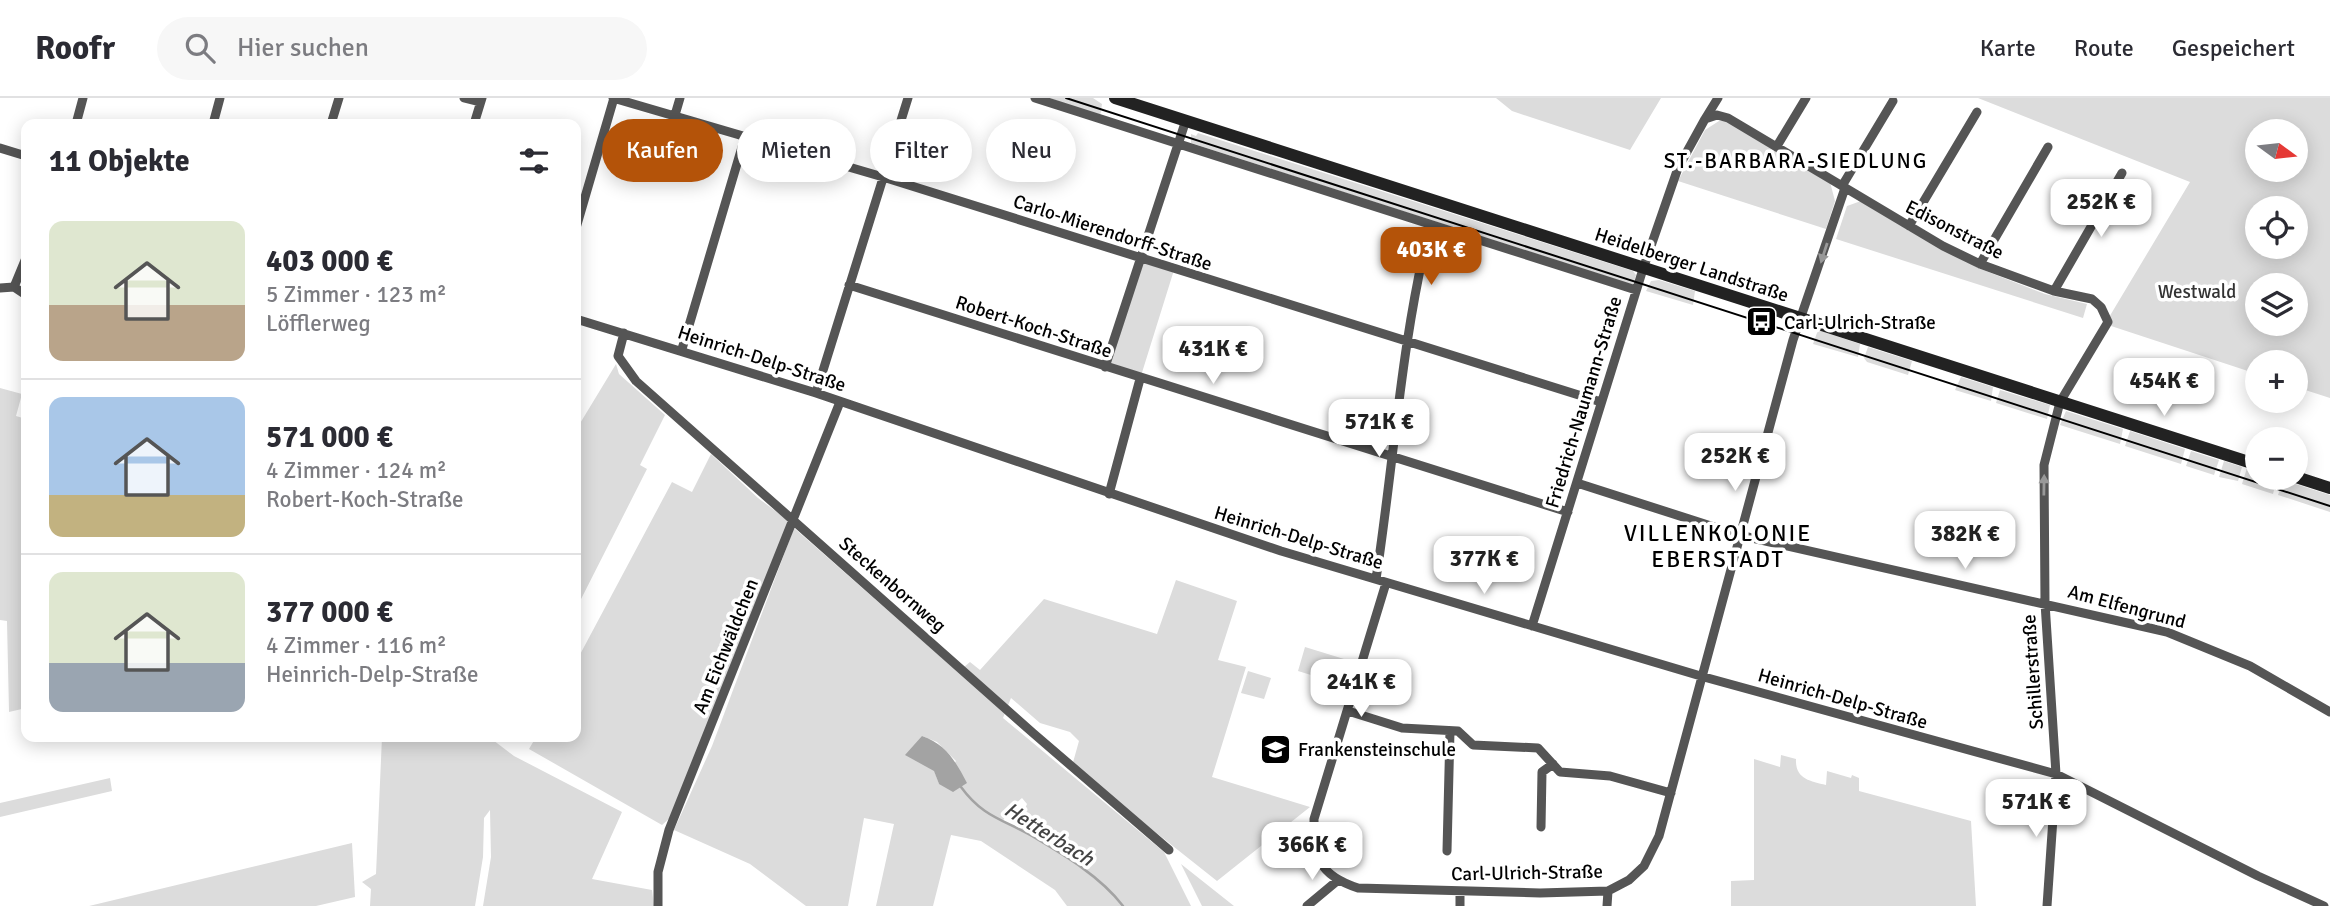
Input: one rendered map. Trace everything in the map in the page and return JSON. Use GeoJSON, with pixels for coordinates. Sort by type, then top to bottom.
{"type":"FeatureCollection","features":[{"type":"Feature","properties":{"kind":"street"},"geometry":{"type":"LineString","coordinates":[[77,119],[83,98]]}},
{"type":"Feature","properties":{"kind":"street"},"geometry":{"type":"LineString","coordinates":[[214,119],[220,98]]}},
{"type":"Feature","properties":{"kind":"street"},"geometry":{"type":"LineString","coordinates":[[333,119],[339,98]]}},
{"type":"Feature","properties":{"kind":"street"},"geometry":{"type":"LineString","coordinates":[[464,98],[481,100],[475,119]]}},
{"type":"Feature","properties":{"kind":"street"},"geometry":{"type":"LineString","coordinates":[[581,211],[614,98]]}},
{"type":"Feature","properties":{"kind":"street","name":"Carlo-Mierendorff-Straße"},"geometry":{"type":"LineString","coordinates":[[614,98],[737,134]]}},
{"type":"Feature","properties":{"kind":"street"},"geometry":{"type":"LineString","coordinates":[[675,115],[680,98]]}},
{"type":"Feature","properties":{"kind":"street"},"geometry":{"type":"LineString","coordinates":[[901,119],[908,98]]}},
{"type":"Feature","properties":{"kind":"street"},"geometry":{"type":"LineString","coordinates":[[1035,98],[1636,290]]}},
{"type":"Feature","properties":{"kind":"street","name":"Heidelberger Landstraße"},"geometry":{"type":"LineString","coordinates":[[1115,98],[2245,461]]}},
{"type":"Feature","properties":{"kind":"street"},"geometry":{"type":"LineString","coordinates":[[1643,269],[1678,168],[1717,98]]}},
{"type":"Feature","properties":{"kind":"street"},"geometry":{"type":"LineString","coordinates":[[1777,146],[1806,98]]}},
{"type":"Feature","properties":{"kind":"street","name":"Carl-Ulrich-Straße"},"geometry":{"type":"LineString","coordinates":[[1337,881],[1358,888],[1460,892],[1608,891],[1629,880],[1644,866],[1659,836],[1800,318],[1810,297],[1844,187],[1893,101]]}},
{"type":"Feature","properties":{"kind":"street"},"geometry":{"type":"LineString","coordinates":[[1909,226],[1977,112]]}},
{"type":"Feature","properties":{"kind":"street","name":"Edisonstraße"},"geometry":{"type":"LineString","coordinates":[[1705,119],[1717,115],[1728,118],[1909,226],[1980,264],[2054,291],[2092,299],[2108,319],[2060,402]]}},
{"type":"Feature","properties":{"kind":"street"},"geometry":{"type":"LineString","coordinates":[[1105,367],[1186,120]]}},
{"type":"Feature","properties":{"kind":"street"},"geometry":{"type":"LineString","coordinates":[[1980,264],[2048,147]]}},
{"type":"Feature","properties":{"kind":"street"},"geometry":{"type":"LineString","coordinates":[[0,148],[21,154]]}},
{"type":"Feature","properties":{"kind":"street"},"geometry":{"type":"LineString","coordinates":[[681,349],[737,164]]}},
{"type":"Feature","properties":{"kind":"street"},"geometry":{"type":"LineString","coordinates":[[2054,291],[2122,173]]}},
{"type":"Feature","properties":{"kind":"street"},"geometry":{"type":"LineString","coordinates":[[816,393],[881,182]]}},
{"type":"Feature","properties":{"kind":"street","name":"Carlo-Mierendorff-Straße"},"geometry":{"type":"LineString","coordinates":[[899,182],[1601,402]]}},
{"type":"Feature","properties":{"kind":"street"},"geometry":{"type":"LineString","coordinates":[[1376,579],[1394,459],[1407,342],[1430,226]]}},
{"type":"Feature","properties":{"kind":"street","name":"Friedrich-Naumann-Straße"},"geometry":{"type":"LineString","coordinates":[[1532,626],[1643,269]]}},
{"type":"Feature","properties":{"kind":"street"},"geometry":{"type":"LineString","coordinates":[[14,287],[21,270]]}},
{"type":"Feature","properties":{"kind":"street","name":"Robert-Koch-Straße"},"geometry":{"type":"LineString","coordinates":[[849,285],[1568,512]]}},
{"type":"Feature","properties":{"kind":"street"},"geometry":{"type":"LineString","coordinates":[[0,288],[14,287],[21,292]]}},
{"type":"Feature","properties":{"kind":"street","name":"Heinrich-Delp-Straße"},"geometry":{"type":"LineString","coordinates":[[581,320],[681,349],[1109,494],[1387,583],[1704,677],[2056,774],[2246,870],[2325,906]]}},
{"type":"Feature","properties":{"kind":"street","name":"Steckenbornweg"},"geometry":{"type":"LineString","coordinates":[[624,333],[618,356],[636,381],[1169,850]]}},
{"type":"Feature","properties":{"kind":"street"},"geometry":{"type":"LineString","coordinates":[[1109,494],[1140,379]]}},
{"type":"Feature","properties":{"kind":"street","name":"Am Eichwäldchen"},"geometry":{"type":"LineString","coordinates":[[657,906],[658,872],[669,830],[840,402]]}},
{"type":"Feature","properties":{"kind":"street","name":"Schillerstraße"},"geometry":{"type":"LineString","coordinates":[[2047,906],[2056,774],[2045,603],[2044,465],[2060,402]]}},
{"type":"Feature","properties":{"kind":"street"},"geometry":{"type":"LineString","coordinates":[[2308,481],[2330,488]]}},
{"type":"Feature","properties":{"kind":"street","name":"Am Elfengrund"},"geometry":{"type":"LineString","coordinates":[[1577,483],[1739,535],[2167,632],[2250,666],[2330,712]]}},
{"type":"Feature","properties":{"kind":"street"},"geometry":{"type":"LineString","coordinates":[[1307,906],[1337,881],[1314,852],[1314,818],[1387,583]]}},
{"type":"Feature","properties":{"kind":"street"},"geometry":{"type":"LineString","coordinates":[[1348,711],[1402,728],[1458,731],[1473,744],[1538,748],[1560,772],[1610,776],[1671,793]]}},
{"type":"Feature","properties":{"kind":"street"},"geometry":{"type":"LineString","coordinates":[[1447,851],[1450,731]]}},
{"type":"Feature","properties":{"kind":"street"},"geometry":{"type":"LineString","coordinates":[[1541,827],[1542,772],[1552,764]]}},
{"type":"Feature","properties":{"kind":"street"},"geometry":{"type":"LineString","coordinates":[[1607,906],[1608,891]]}},
{"type":"Feature","properties":{"kind":"street"},"geometry":{"type":"LineString","coordinates":[[1460,892],[1460,906]]}},
{"type":"Feature","properties":{"kind":"green space"},"geometry":{"type":"Polygon","coordinates":[[[1050,98],[1093,98],[1102,104],[1100,117],[1050,98]]]}},
{"type":"Feature","properties":{"kind":"green space"},"geometry":{"type":"Polygon","coordinates":[[[1496,98],[1661,98],[1630,150],[1512,111],[1496,98]]]}},
{"type":"Feature","properties":{"kind":"green space","name":"Westwald"},"geometry":{"type":"Polygon","coordinates":[[[1978,98],[2330,98],[2330,398],[2308,391],[2308,350],[2245,350],[2245,370],[2105,324],[2190,182],[1978,98]]]}},
{"type":"Feature","properties":{"kind":"green space"},"geometry":{"type":"Polygon","coordinates":[[[1719,121],[1727,121],[1830,182],[1835,201],[1826,229],[1678,181],[1705,130],[1719,121]]]}},
{"type":"Feature","properties":{"kind":"green space"},"geometry":{"type":"Polygon","coordinates":[[[1198,133],[1633,271],[1636,275],[1633,285],[1191,143],[1191,134],[1196,136],[1198,133]]]}},
{"type":"Feature","properties":{"kind":"green space"},"geometry":{"type":"Polygon","coordinates":[[[1861,201],[1978,268],[2045,294],[2087,304],[2083,318],[1836,239],[1847,206],[1861,201]]]}},
{"type":"Feature","properties":{"kind":"green space"},"geometry":{"type":"Polygon","coordinates":[[[1141,259],[1174,270],[1140,379],[1105,367],[1141,259]]]}},
{"type":"Feature","properties":{"kind":"green space"},"geometry":{"type":"Polygon","coordinates":[[[1659,280],[1695,291],[1693,305],[1646,291],[1651,281],[1659,280]]]}},
{"type":"Feature","properties":{"kind":"green space"},"geometry":{"type":"Polygon","coordinates":[[[1818,330],[1860,344],[1858,357],[1813,344],[1818,330]]]}},
{"type":"Feature","properties":{"kind":"green space"},"geometry":{"type":"Polygon","coordinates":[[[1868,347],[1912,361],[1908,375],[1867,362],[1864,358],[1868,347]]]}},
{"type":"Feature","properties":{"kind":"green space"},"geometry":{"type":"Polygon","coordinates":[[[616,364],[619,374],[665,415],[640,465],[647,469],[581,599],[581,422],[616,364]]]}},
{"type":"Feature","properties":{"kind":"green space"},"geometry":{"type":"Polygon","coordinates":[[[1961,377],[1993,387],[1991,401],[1955,390],[1961,377]]]}},
{"type":"Feature","properties":{"kind":"green space"},"geometry":{"type":"Polygon","coordinates":[[[0,388],[21,394],[16,416],[21,418],[21,709],[9,712],[7,621],[0,620],[0,388]]]}},
{"type":"Feature","properties":{"kind":"green space"},"geometry":{"type":"Polygon","coordinates":[[[2000,390],[2050,405],[2047,419],[1996,403],[2000,390]]]}},
{"type":"Feature","properties":{"kind":"green space"},"geometry":{"type":"Polygon","coordinates":[[[2066,411],[2123,429],[2120,444],[2060,425],[2066,411]]]}},
{"type":"Feature","properties":{"kind":"green space"},"geometry":{"type":"Polygon","coordinates":[[[2130,431],[2185,449],[2181,464],[2125,446],[2130,431]]]}},
{"type":"Feature","properties":{"kind":"green space"},"geometry":{"type":"Polygon","coordinates":[[[2191,451],[2219,460],[2214,475],[2186,466],[2191,451]]]}},
{"type":"Feature","properties":{"kind":"green space"},"geometry":{"type":"Polygon","coordinates":[[[711,454],[758,498],[789,521],[670,818],[662,825],[529,749],[533,742],[581,742],[581,653],[672,482],[692,492],[711,454]]]}},
{"type":"Feature","properties":{"kind":"green space"},"geometry":{"type":"Polygon","coordinates":[[[2224,461],[2242,467],[2238,481],[2219,477],[2224,461]]]}},
{"type":"Feature","properties":{"kind":"green space"},"geometry":{"type":"Polygon","coordinates":[[[2308,488],[2330,495],[2330,512],[2278,495],[2280,490],[2308,488]]]}},
{"type":"Feature","properties":{"kind":"green space"},"geometry":{"type":"Polygon","coordinates":[[[794,528],[958,672],[970,662],[980,670],[1044,599],[1157,634],[1176,580],[1237,601],[1218,660],[1246,667],[1212,777],[1310,807],[1217,881],[1072,766],[1079,741],[1070,732],[1040,723],[1011,698],[1003,718],[1164,852],[1191,906],[1067,906],[1055,890],[981,841],[951,835],[933,906],[876,906],[894,824],[864,818],[848,906],[806,906],[750,864],[674,830],[712,746],[794,528]],[[922,736],[939,784],[956,761],[937,742],[922,736]],[[1022,798],[1008,810],[1003,821],[1017,827],[1027,804],[1022,798]]]}},
{"type":"Feature","properties":{"kind":"green space"},"geometry":{"type":"Polygon","coordinates":[[[1305,647],[1344,659],[1337,683],[1298,671],[1305,647]]]}},
{"type":"Feature","properties":{"kind":"green space"},"geometry":{"type":"Polygon","coordinates":[[[1248,671],[1271,678],[1264,699],[1241,693],[1248,671]]]}},
{"type":"Feature","properties":{"kind":"green space"},"geometry":{"type":"Polygon","coordinates":[[[382,742],[496,742],[514,756],[622,812],[592,879],[652,890],[654,906],[483,906],[491,857],[490,810],[484,818],[483,857],[475,906],[370,906],[371,889],[362,882],[376,874],[382,742]]]}},
{"type":"Feature","properties":{"kind":"green space"},"geometry":{"type":"Polygon","coordinates":[[[1781,755],[1796,759],[1798,771],[1809,780],[1826,785],[1827,771],[1851,778],[1852,775],[1859,778],[1859,791],[1971,821],[1976,906],[1731,906],[1731,881],[1754,880],[1754,759],[1780,767],[1781,755]]]}},
{"type":"Feature","properties":{"kind":"green space"},"geometry":{"type":"Polygon","coordinates":[[[110,778],[112,791],[0,817],[0,803],[110,778]]]}},
{"type":"Feature","properties":{"kind":"green space"},"geometry":{"type":"Polygon","coordinates":[[[352,843],[355,897],[316,906],[89,906],[352,843]]]}},
{"type":"Feature","properties":{"kind":"green space"},"geometry":{"type":"Polygon","coordinates":[[[1181,864],[1234,906],[1202,906],[1181,864]]]}},
{"type":"Feature","properties":{"kind":"shaded area"},"geometry":{"type":"Polygon","coordinates":[[[922,736],[944,749],[967,783],[953,792],[939,784],[934,771],[905,755],[922,736]]]}},
{"type":"Feature","properties":{"kind":"waterway","name":"Hetterbach"},"geometry":{"type":"LineString","coordinates":[[961,787],[985,811],[1081,867],[1104,885],[1123,906]]}},
{"type":"Feature","properties":{"kind":"tram line"},"geometry":{"type":"LineString","coordinates":[[1066,98],[2330,506]]}},
{"type":"Feature","properties":{"kind":"place","name":"Carl-Ulrich-Straße"},"geometry":{"type":"Point","coordinates":[1761,322]}},
{"type":"Feature","properties":{"kind":"place","name":"Frankensteinschule"},"geometry":{"type":"Point","coordinates":[1275,749]}},
{"type":"Feature","properties":{"kind":"district","name":"ST.-BARBARA-SIEDLUNG"},"geometry":{"type":"Point","coordinates":[1796,161]}},
{"type":"Feature","properties":{"kind":"district","name":"VILLENKOLONIE EBERSTADT"},"geometry":{"type":"Point","coordinates":[1718,546]}}]}
